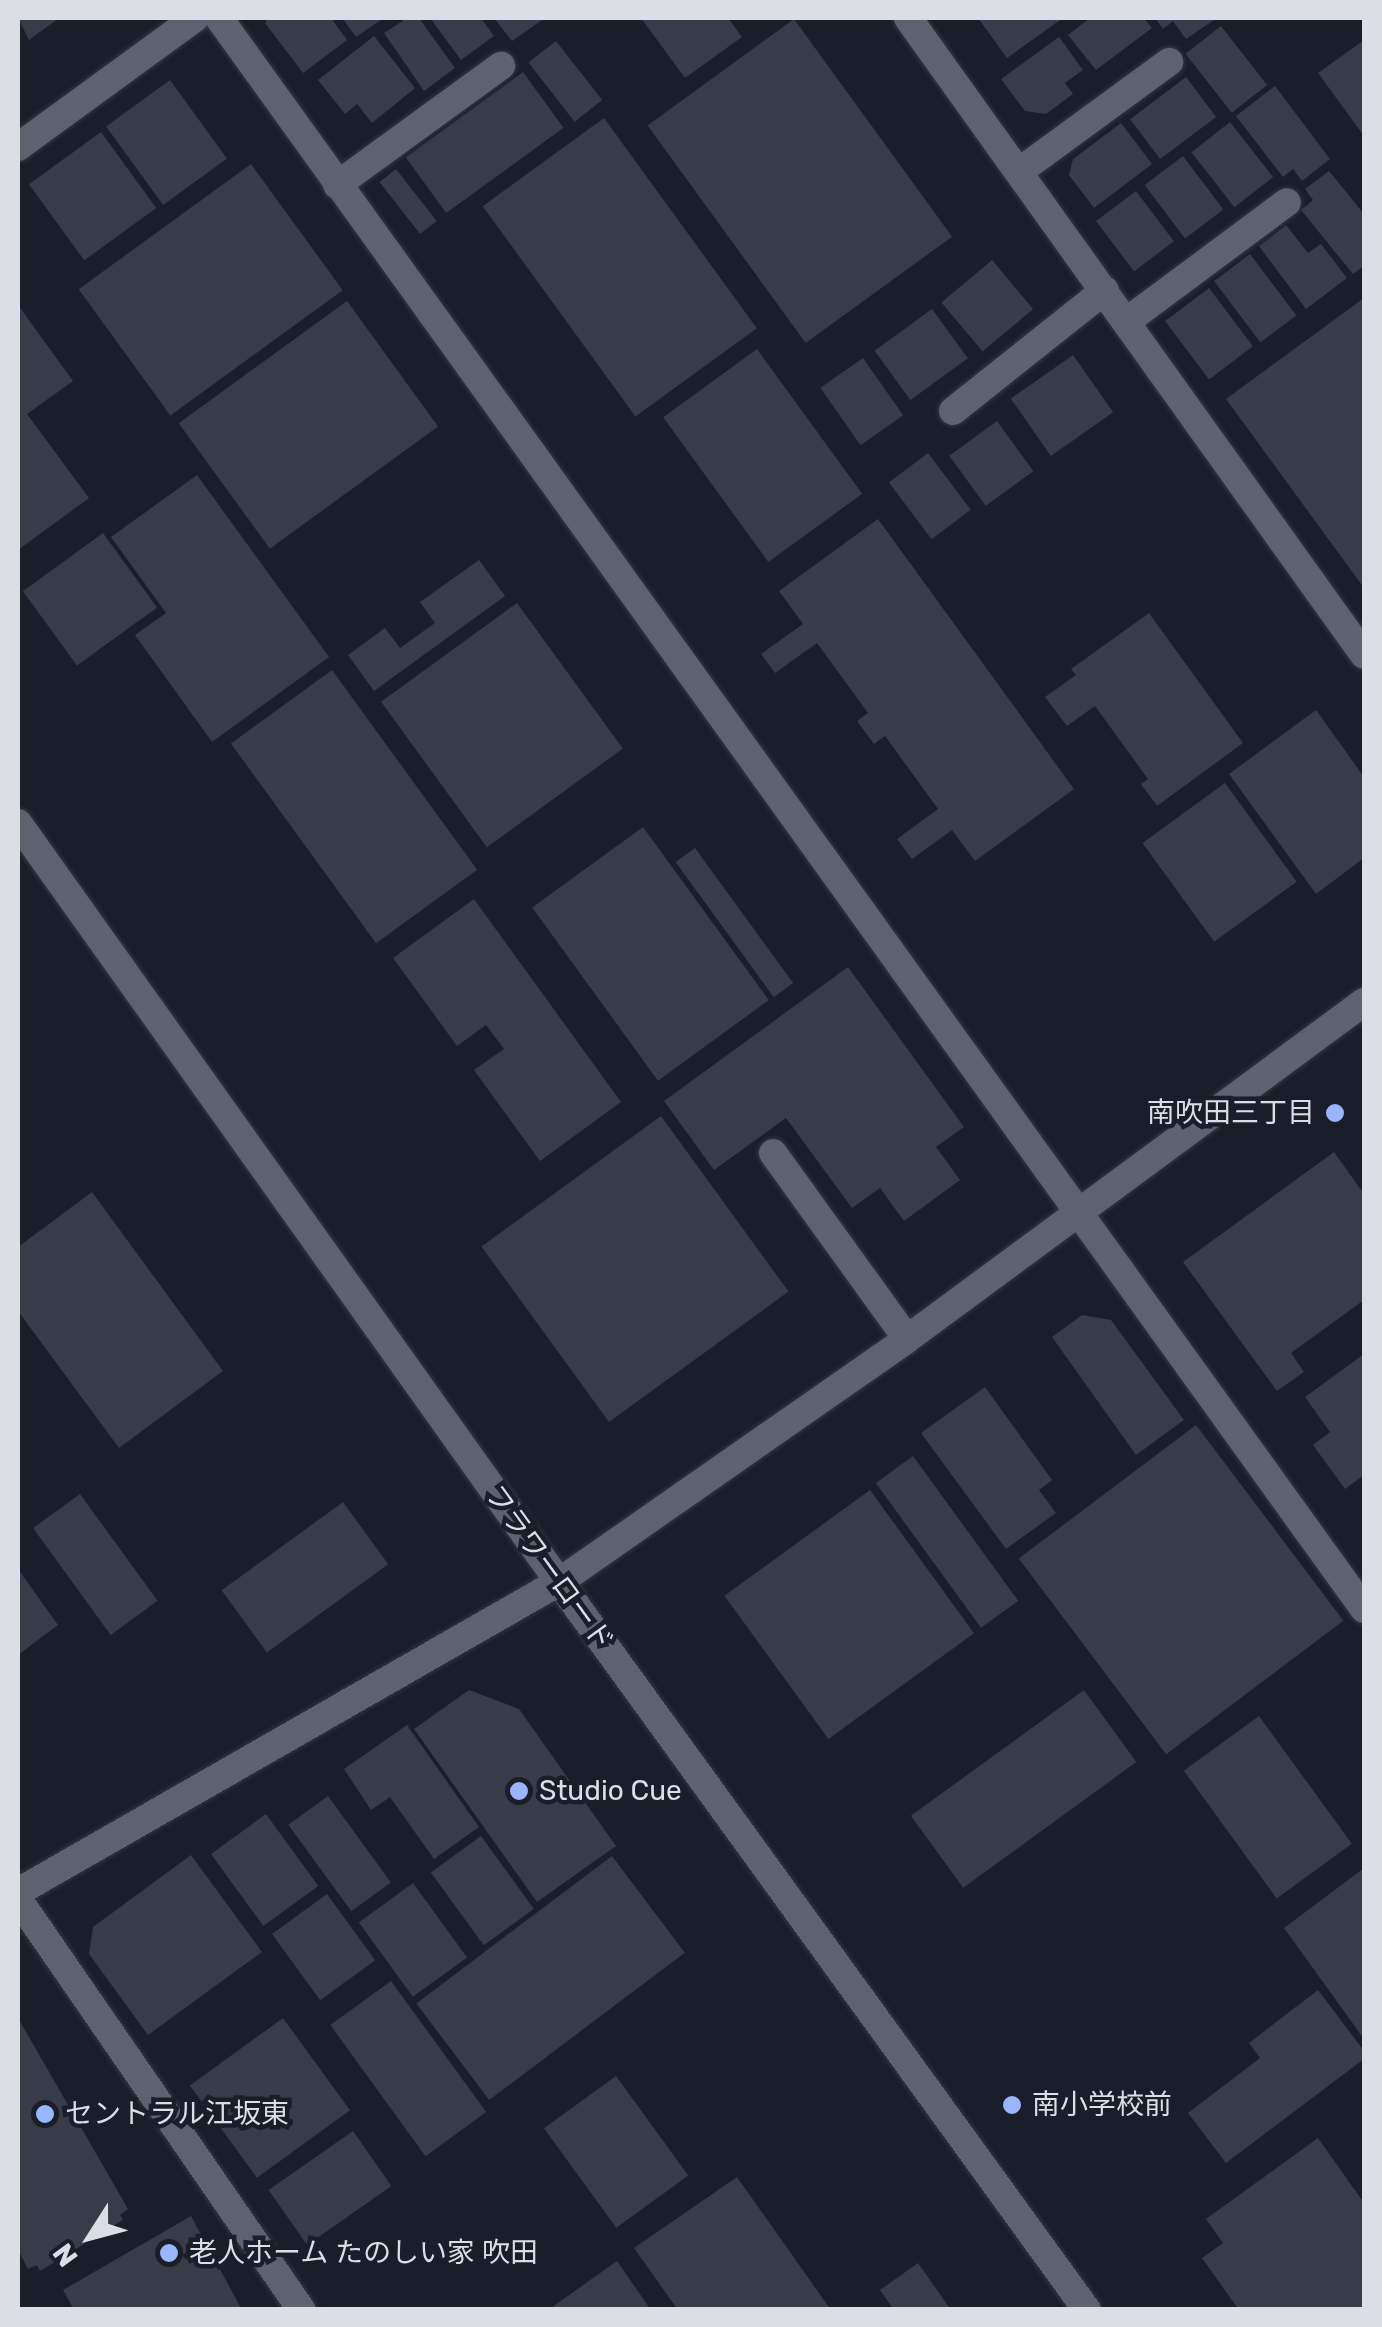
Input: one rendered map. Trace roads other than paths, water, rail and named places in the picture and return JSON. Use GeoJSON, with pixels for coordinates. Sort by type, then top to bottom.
{"type":"FeatureCollection","features":[{"type":"Feature","properties":{"kind":"street"},"geometry":{"type":"LineString","coordinates":[[18,147],[195,18]]}},
{"type":"Feature","properties":{"kind":"street"},"geometry":{"type":"LineString","coordinates":[[219,18],[1364,1609]]}},
{"type":"Feature","properties":{"kind":"street"},"geometry":{"type":"LineString","coordinates":[[908,18],[1364,655]]}},
{"type":"Feature","properties":{"kind":"street"},"geometry":{"type":"LineString","coordinates":[[1020,171],[1169,62]]}},
{"type":"Feature","properties":{"kind":"street"},"geometry":{"type":"LineString","coordinates":[[337,185],[501,66]]}},
{"type":"Feature","properties":{"kind":"street"},"geometry":{"type":"LineString","coordinates":[[1127,321],[1287,202]]}},
{"type":"Feature","properties":{"kind":"street"},"geometry":{"type":"LineString","coordinates":[[953,411],[1105,290]]}},
{"type":"Feature","properties":{"kind":"street","name":"フラワーロード"},"geometry":{"type":"LineString","coordinates":[[18,822],[559,1582],[1086,2310]]}},
{"type":"Feature","properties":{"kind":"street"},"geometry":{"type":"LineString","coordinates":[[302,2310],[18,1896],[559,1582],[907,1339],[1364,1002]]}},
{"type":"Feature","properties":{"kind":"street"},"geometry":{"type":"LineString","coordinates":[[773,1154],[907,1339]]}},
{"type":"Feature","properties":{"kind":"place","name":"南吹田三丁目"},"geometry":{"type":"Point","coordinates":[1335,1113]}},
{"type":"Feature","properties":{"kind":"place","name":"Studio Cue"},"geometry":{"type":"Point","coordinates":[519,1791]}},
{"type":"Feature","properties":{"kind":"place","name":"南小学校前"},"geometry":{"type":"Point","coordinates":[1012,2105]}},
{"type":"Feature","properties":{"kind":"place","name":"セントラル江坂東"},"geometry":{"type":"Point","coordinates":[45,2114]}},
{"type":"Feature","properties":{"kind":"place","name":"老人ホーム たのしい家 吹田"},"geometry":{"type":"Point","coordinates":[169,2253]}}]}
